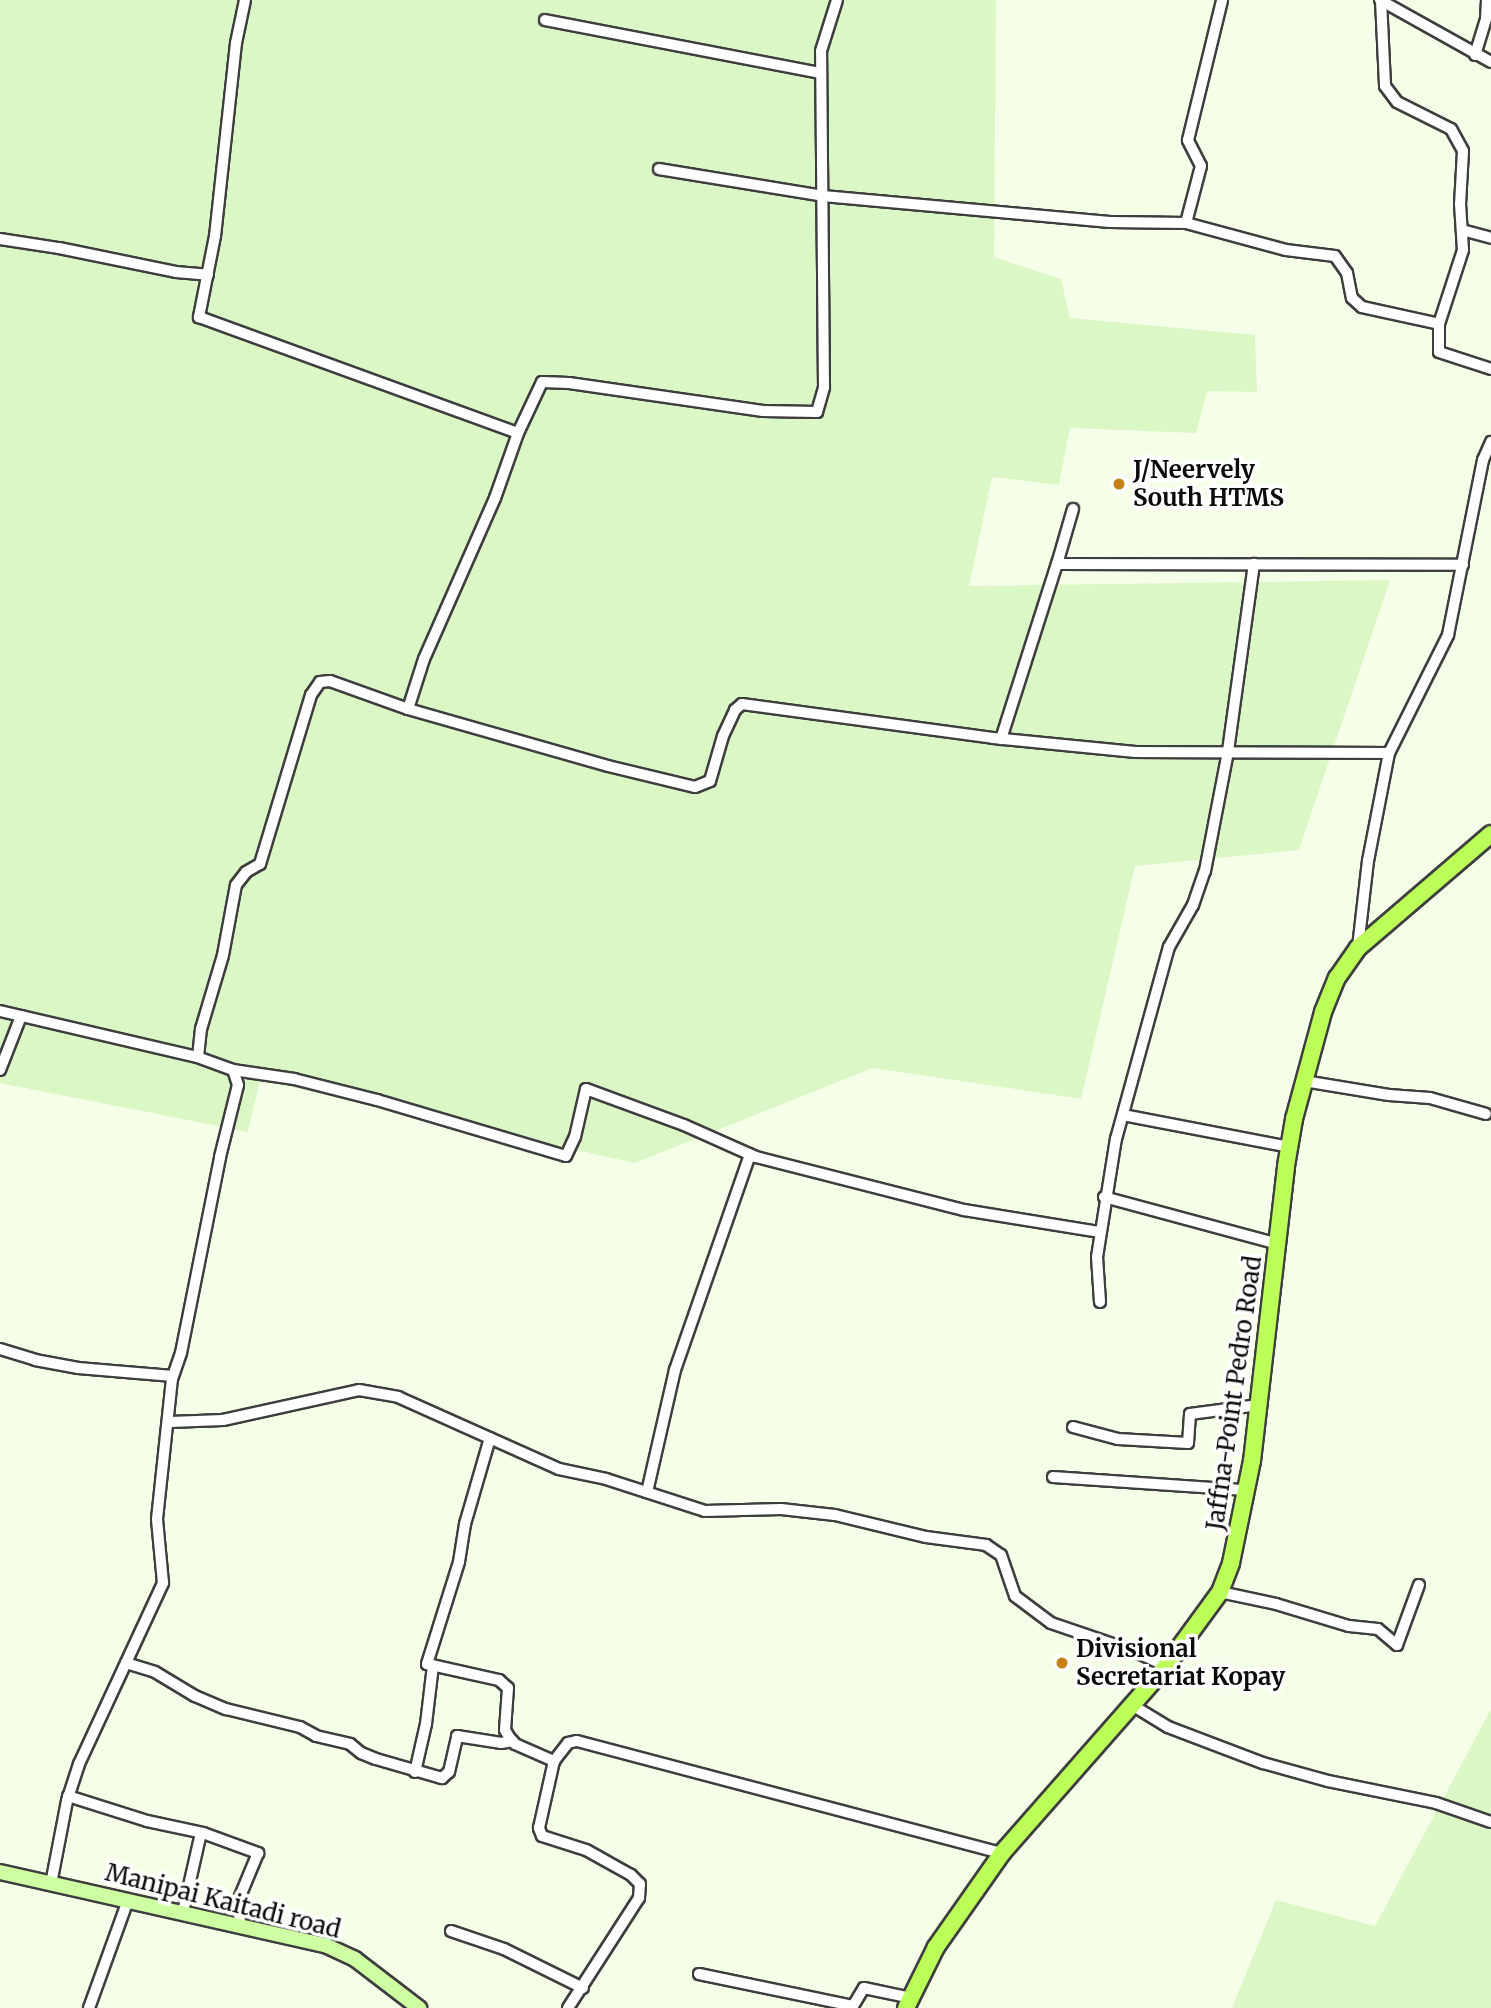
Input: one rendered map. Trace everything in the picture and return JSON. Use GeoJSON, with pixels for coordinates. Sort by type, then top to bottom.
{"type":"FeatureCollection","features":[{"type":"Feature","properties":{"kind":"main road","name":"Jaffna-Point Pedro Road"},"geometry":{"type":"LineString","coordinates":[[908,2003],[936,1947],[1002,1853],[1166,1666],[1220,1592],[1231,1563],[1246,1490],[1289,1147],[1304,1081],[1328,1001],[1337,978],[1358,948],[1491,834]]}},
{"type":"Feature","properties":{"kind":"main road","name":"Manipai Kaitadi road"},"geometry":{"type":"LineString","coordinates":[[0,1872],[325,1945],[355,1959],[419,2008]]}},
{"type":"Feature","properties":{"kind":"street"},"geometry":{"type":"LineString","coordinates":[[246,0],[236,43],[215,236],[199,317],[518,433]]}},
{"type":"Feature","properties":{"kind":"street"},"geometry":{"type":"LineString","coordinates":[[408,709],[424,659],[495,498],[518,433],[542,382],[569,383],[763,411],[817,412],[824,387],[821,51],[837,0]]}},
{"type":"Feature","properties":{"kind":"street"},"geometry":{"type":"LineString","coordinates":[[1186,223],[1201,166],[1188,141],[1222,0]]}},
{"type":"Feature","properties":{"kind":"street"},"geometry":{"type":"LineString","coordinates":[[1380,0],[1491,62]]}},
{"type":"Feature","properties":{"kind":"street"},"geometry":{"type":"LineString","coordinates":[[1380,0],[1385,86],[1397,102],[1451,129],[1463,151],[1460,204],[1463,250],[1439,324],[1439,352],[1491,369]]}},
{"type":"Feature","properties":{"kind":"street"},"geometry":{"type":"LineString","coordinates":[[1475,55],[1486,19],[1487,0]]}},
{"type":"Feature","properties":{"kind":"street"},"geometry":{"type":"LineString","coordinates":[[545,20],[820,73]]}},
{"type":"Feature","properties":{"kind":"street"},"geometry":{"type":"LineString","coordinates":[[659,169],[823,196],[1110,222],[1186,223],[1286,250],[1335,256],[1347,273],[1352,298],[1362,307],[1439,324]]}},
{"type":"Feature","properties":{"kind":"street"},"geometry":{"type":"LineString","coordinates":[[1462,230],[1491,238]]}},
{"type":"Feature","properties":{"kind":"street"},"geometry":{"type":"LineString","coordinates":[[0,239],[176,272],[208,275]]}},
{"type":"Feature","properties":{"kind":"street"},"geometry":{"type":"LineString","coordinates":[[1358,948],[1368,861],[1389,753],[1448,635],[1483,460],[1491,442]]}},
{"type":"Feature","properties":{"kind":"street"},"geometry":{"type":"LineString","coordinates":[[1001,739],[1073,509]]}},
{"type":"Feature","properties":{"kind":"street"},"geometry":{"type":"LineString","coordinates":[[1057,564],[1462,565]]}},
{"type":"Feature","properties":{"kind":"street"},"geometry":{"type":"LineString","coordinates":[[1100,1302],[1097,1258],[1104,1198],[1123,1115],[1169,947],[1193,905],[1205,871],[1228,751],[1254,564]]}},
{"type":"Feature","properties":{"kind":"street"},"geometry":{"type":"LineString","coordinates":[[198,1057],[201,1029],[223,955],[236,886],[246,872],[260,864],[311,695],[320,682],[330,681],[408,709],[608,766],[695,787],[710,781],[723,736],[735,710],[742,704],[1001,739],[1135,752],[1389,753]]}},
{"type":"Feature","properties":{"kind":"street"},"geometry":{"type":"LineString","coordinates":[[0,1011],[198,1057],[233,1070],[295,1079],[566,1156],[575,1137],[586,1089],[684,1125],[750,1155],[964,1210],[1100,1231]]}},
{"type":"Feature","properties":{"kind":"street"},"geometry":{"type":"LineString","coordinates":[[0,1070],[21,1016]]}},
{"type":"Feature","properties":{"kind":"street"},"geometry":{"type":"LineString","coordinates":[[51,1884],[68,1796],[163,1583],[158,1519],[173,1376],[181,1353],[220,1157],[238,1085],[233,1070]]}},
{"type":"Feature","properties":{"kind":"street"},"geometry":{"type":"LineString","coordinates":[[1304,1081],[1389,1095],[1430,1098],[1486,1114]]}},
{"type":"Feature","properties":{"kind":"street"},"geometry":{"type":"LineString","coordinates":[[1123,1115],[1289,1147]]}},
{"type":"Feature","properties":{"kind":"street"},"geometry":{"type":"LineString","coordinates":[[647,1492],[675,1370],[750,1155]]}},
{"type":"Feature","properties":{"kind":"street"},"geometry":{"type":"LineString","coordinates":[[1104,1198],[1278,1244]]}},
{"type":"Feature","properties":{"kind":"street"},"geometry":{"type":"LineString","coordinates":[[0,1349],[36,1360],[78,1368],[173,1376]]}},
{"type":"Feature","properties":{"kind":"street"},"geometry":{"type":"LineString","coordinates":[[170,1422],[223,1420],[359,1390],[398,1397],[559,1469],[606,1479],[705,1511],[781,1509],[835,1515],[926,1537],[986,1545],[1001,1555],[1015,1596],[1051,1623],[1136,1652],[1166,1666]]}},
{"type":"Feature","properties":{"kind":"street"},"geometry":{"type":"LineString","coordinates":[[1073,1427],[1118,1439],[1188,1443],[1190,1414],[1258,1405]]}},
{"type":"Feature","properties":{"kind":"street"},"geometry":{"type":"LineString","coordinates":[[490,1438],[465,1524],[459,1562],[427,1664],[499,1680],[508,1688],[505,1730],[513,1741],[554,1761]]}},
{"type":"Feature","properties":{"kind":"street"},"geometry":{"type":"LineString","coordinates":[[1053,1477],[1246,1490]]}},
{"type":"Feature","properties":{"kind":"street"},"geometry":{"type":"LineString","coordinates":[[1220,1592],[1276,1604],[1349,1626],[1378,1629],[1397,1645],[1419,1585]]}},
{"type":"Feature","properties":{"kind":"street"},"geometry":{"type":"LineString","coordinates":[[126,1663],[155,1672],[226,1710],[338,1740],[350,1744],[361,1753],[415,1772],[442,1778],[449,1772],[457,1736],[501,1743],[513,1741]]}},
{"type":"Feature","properties":{"kind":"street"},"geometry":{"type":"LineString","coordinates":[[415,1772],[426,1724],[432,1665]]}},
{"type":"Feature","properties":{"kind":"street"},"geometry":{"type":"LineString","coordinates":[[1132,1705],[1168,1727],[1263,1763],[1328,1781],[1436,1802],[1491,1822]]}},
{"type":"Feature","properties":{"kind":"street"},"geometry":{"type":"LineString","coordinates":[[568,2008],[639,1898],[640,1884],[631,1875],[586,1850],[542,1836],[539,1828],[554,1761],[568,1743],[577,1741],[1002,1853]]}},
{"type":"Feature","properties":{"kind":"street"},"geometry":{"type":"LineString","coordinates":[[68,1796],[147,1821],[201,1833],[258,1853],[238,1900],[240,1925]]}},
{"type":"Feature","properties":{"kind":"street"},"geometry":{"type":"LineString","coordinates":[[183,1912],[201,1833]]}},
{"type":"Feature","properties":{"kind":"street"},"geometry":{"type":"LineString","coordinates":[[89,2008],[128,1900]]}},
{"type":"Feature","properties":{"kind":"street"},"geometry":{"type":"LineString","coordinates":[[451,1931],[504,1949],[583,1988]]}},
{"type":"Feature","properties":{"kind":"street"},"geometry":{"type":"LineString","coordinates":[[699,1974],[853,2006],[864,1988],[908,2003]]}},
{"type":"Feature","properties":{"kind":"green space"},"geometry":{"type":"Polygon","coordinates":[[[0,0],[996,0],[994,257],[1061,279],[1070,318],[1255,335],[1257,392],[1207,391],[1196,433],[1070,428],[1059,485],[992,477],[969,586],[1390,580],[1299,850],[1135,866],[1081,1099],[873,1068],[635,1163],[260,1080],[248,1132],[0,1083],[0,0]]]}},
{"type":"Feature","properties":{"kind":"green space"},"geometry":{"type":"Polygon","coordinates":[[[1491,1709],[1491,2008],[1232,2008],[1276,1900],[1375,1926],[1491,1709]]]}},
{"type":"Feature","properties":{"kind":"place","name":"J/Neervely South HTMS"},"geometry":{"type":"Point","coordinates":[1119,484]}},
{"type":"Feature","properties":{"kind":"place","name":"Divisional Secretariat Kopay"},"geometry":{"type":"Point","coordinates":[1062,1663]}}]}
